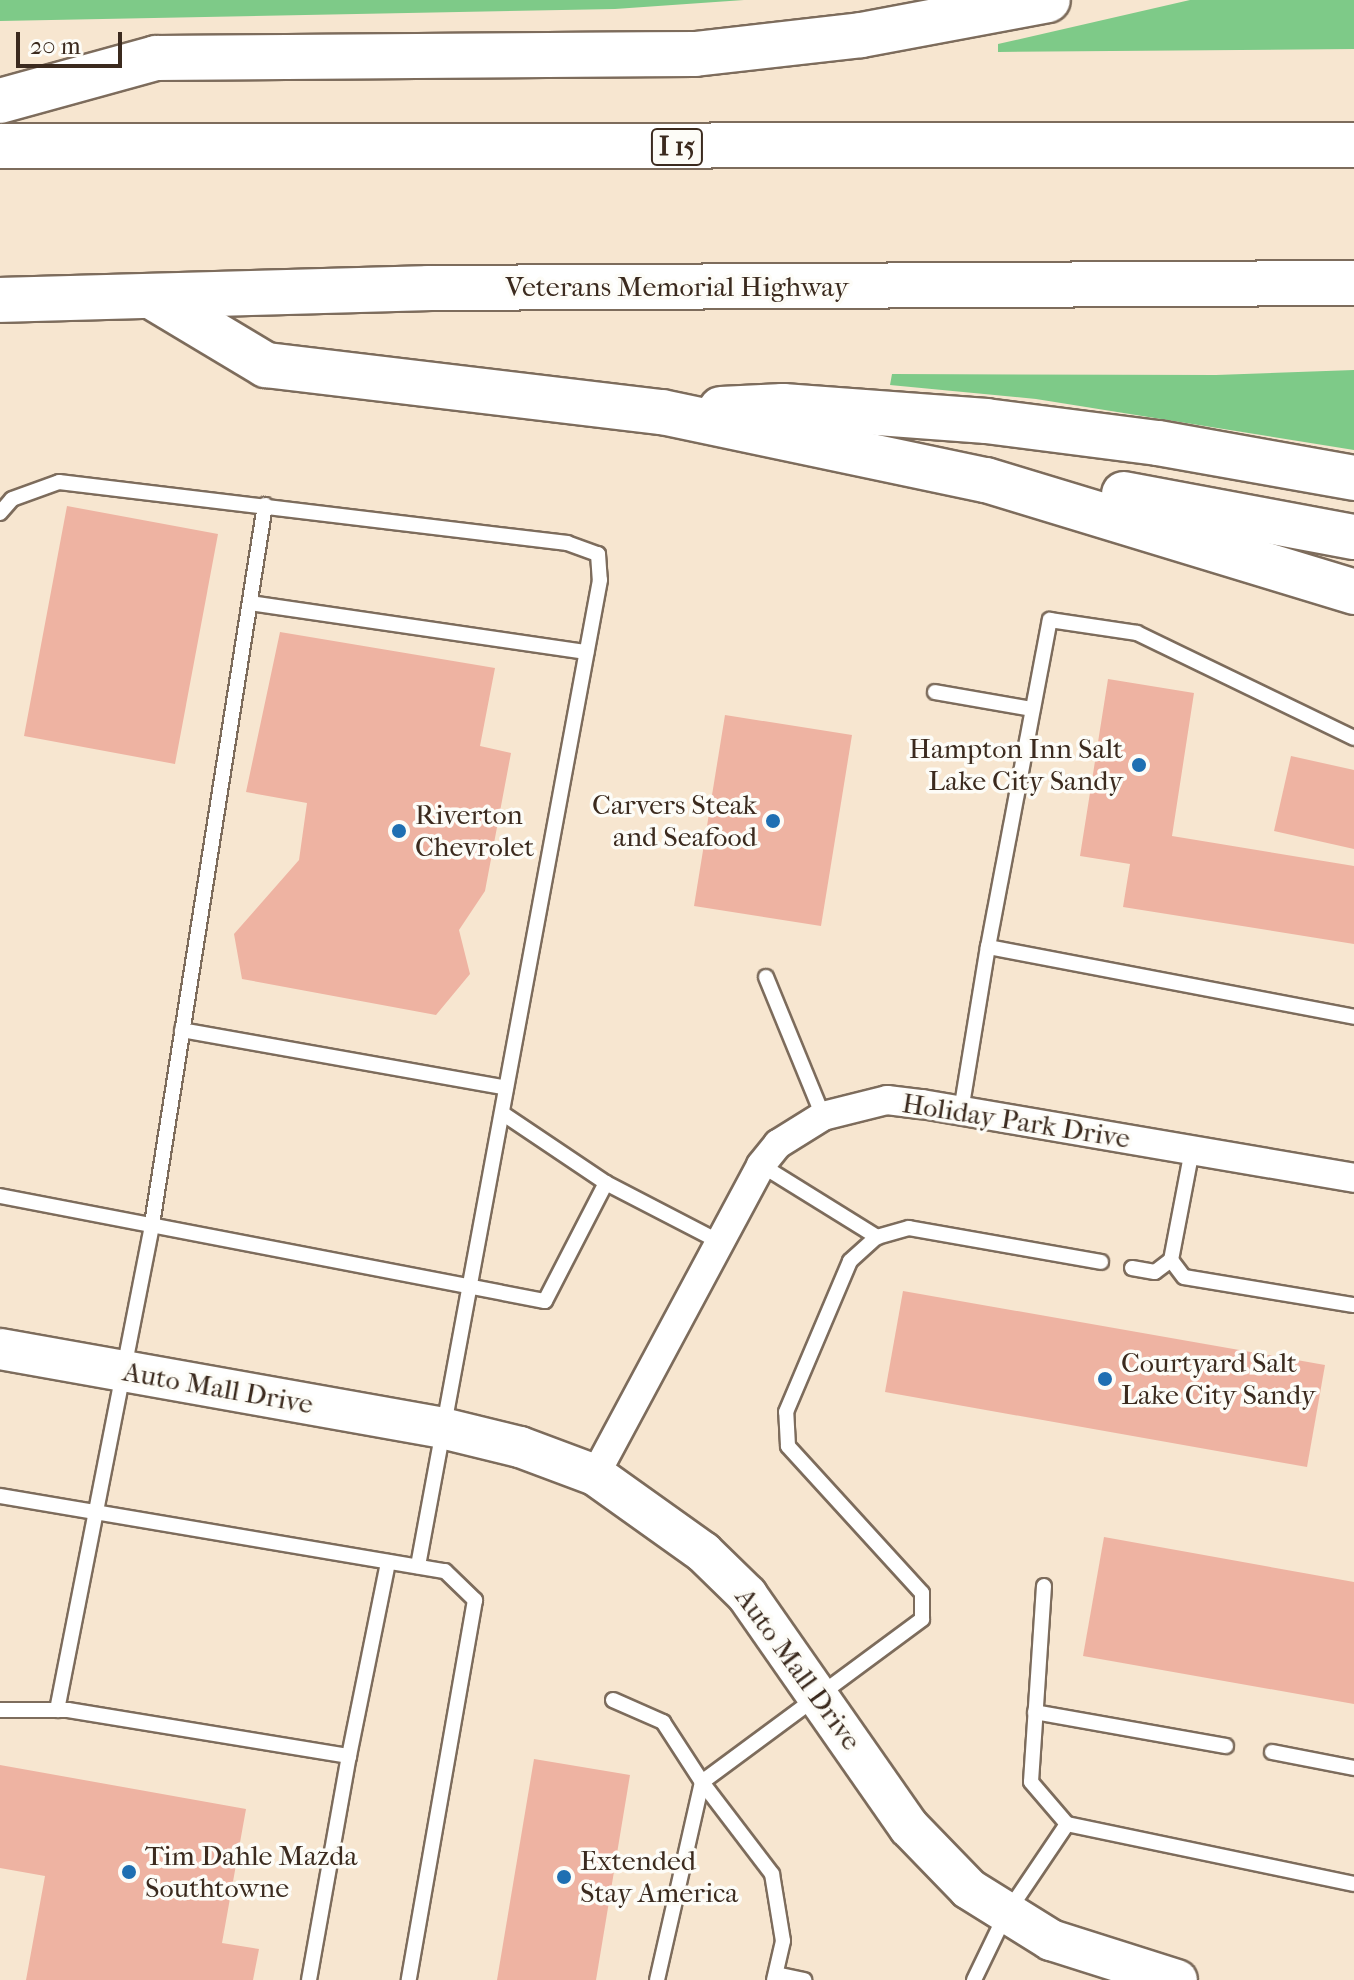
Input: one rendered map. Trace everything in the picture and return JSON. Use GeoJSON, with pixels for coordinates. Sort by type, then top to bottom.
{"type":"FeatureCollection","features":[{"type":"Feature","properties":{"kind":"highway"},"geometry":{"type":"LineString","coordinates":[[0,101],[156,58],[695,54],[861,35],[1048,0]]}},
{"type":"Feature","properties":{"kind":"highway","name":"I 15"},"geometry":{"type":"LineString","coordinates":[[0,146],[1354,145]]}},
{"type":"Feature","properties":{"kind":"highway","name":"Veterans Memorial Highway"},"geometry":{"type":"LineString","coordinates":[[0,300],[428,288],[1354,283]]}},
{"type":"Feature","properties":{"kind":"highway"},"geometry":{"type":"LineString","coordinates":[[154,298],[266,365],[662,412],[986,480],[1354,592]]}},
{"type":"Feature","properties":{"kind":"highway"},"geometry":{"type":"LineString","coordinates":[[662,412],[783,406],[986,421],[1158,443],[1354,478]]}},
{"type":"Feature","properties":{"kind":"highway"},"geometry":{"type":"LineString","coordinates":[[986,480],[1089,487],[1354,537]]}},
{"type":"Feature","properties":{"kind":"street","name":"Holiday Park Drive"},"geometry":{"type":"LineString","coordinates":[[595,1475],[761,1165],[778,1144],[823,1116],[887,1100],[1354,1178]]}},
{"type":"Feature","properties":{"kind":"street","name":"Auto Mall Drive"},"geometry":{"type":"LineString","coordinates":[[0,1349],[442,1428],[520,1447],[595,1475],[703,1552],[736,1584],[818,1692],[909,1827],[969,1889],[1005,1916],[1098,1959],[1177,1980]]}},
{"type":"Feature","properties":{"kind":"lane"},"geometry":{"type":"LineString","coordinates":[[0,513],[12,499],[59,482],[567,543],[598,554],[600,580],[418,1566]]}},
{"type":"Feature","properties":{"kind":"lane"},"geometry":{"type":"LineString","coordinates":[[57,1710],[95,1511],[126,1372],[152,1224],[265,505]]}},
{"type":"Feature","properties":{"kind":"lane"},"geometry":{"type":"LineString","coordinates":[[250,603],[586,652]]}},
{"type":"Feature","properties":{"kind":"lane"},"geometry":{"type":"LineString","coordinates":[[961,1111],[988,947],[1050,620],[1137,633],[1354,738]]}},
{"type":"Feature","properties":{"kind":"lane"},"geometry":{"type":"LineString","coordinates":[[935,692],[1032,709]]}},
{"type":"Feature","properties":{"kind":"lane"},"geometry":{"type":"LineString","coordinates":[[988,947],[1354,1017]]}},
{"type":"Feature","properties":{"kind":"lane"},"geometry":{"type":"LineString","coordinates":[[766,977],[823,1116]]}},
{"type":"Feature","properties":{"kind":"lane"},"geometry":{"type":"LineString","coordinates":[[182,1030],[506,1088]]}},
{"type":"Feature","properties":{"kind":"lane"},"geometry":{"type":"LineString","coordinates":[[502,1113],[606,1183],[720,1242]]}},
{"type":"Feature","properties":{"kind":"lane"},"geometry":{"type":"LineString","coordinates":[[1132,1268],[1155,1272],[1171,1260],[1192,1150]]}},
{"type":"Feature","properties":{"kind":"lane"},"geometry":{"type":"LineString","coordinates":[[761,1165],[877,1237]]}},
{"type":"Feature","properties":{"kind":"lane"},"geometry":{"type":"LineString","coordinates":[[0,1196],[545,1301],[606,1183]]}},
{"type":"Feature","properties":{"kind":"lane"},"geometry":{"type":"LineString","coordinates":[[657,1980],[702,1782],[818,1692],[922,1619],[922,1593],[788,1446],[786,1412],[850,1261],[877,1237],[909,1228],[1101,1262]]}},
{"type":"Feature","properties":{"kind":"lane"},"geometry":{"type":"LineString","coordinates":[[1171,1260],[1184,1277],[1354,1305]]}},
{"type":"Feature","properties":{"kind":"lane"},"geometry":{"type":"LineString","coordinates":[[0,1496],[445,1571],[475,1600],[409,1980]]}},
{"type":"Feature","properties":{"kind":"lane"},"geometry":{"type":"LineString","coordinates":[[309,1980],[388,1562]]}},
{"type":"Feature","properties":{"kind":"lane"},"geometry":{"type":"LineString","coordinates":[[1044,1586],[1031,1782],[1067,1824],[1354,1884]]}},
{"type":"Feature","properties":{"kind":"lane"},"geometry":{"type":"LineString","coordinates":[[613,1700],[663,1722],[702,1782],[772,1874],[783,1941],[775,1977],[804,1980]]}},
{"type":"Feature","properties":{"kind":"lane"},"geometry":{"type":"LineString","coordinates":[[0,1710],[57,1710],[349,1756]]}},
{"type":"Feature","properties":{"kind":"lane"},"geometry":{"type":"LineString","coordinates":[[1035,1712],[1226,1746]]}},
{"type":"Feature","properties":{"kind":"lane"},"geometry":{"type":"LineString","coordinates":[[1272,1752],[1354,1768]]}},
{"type":"Feature","properties":{"kind":"lane"},"geometry":{"type":"LineString","coordinates":[[974,1980],[1005,1916],[1067,1824]]}},
{"type":"Feature","properties":{"kind":"green space"},"geometry":{"type":"Polygon","coordinates":[[[0,0],[744,0],[615,9],[0,21],[0,0]]]}},
{"type":"Feature","properties":{"kind":"green space"},"geometry":{"type":"Polygon","coordinates":[[[1190,0],[1354,0],[1354,49],[998,52],[998,44],[1190,0]]]}},
{"type":"Feature","properties":{"kind":"green space"},"geometry":{"type":"Polygon","coordinates":[[[1354,370],[1354,450],[1036,399],[890,385],[892,374],[1216,375],[1354,370]]]}},
{"type":"Feature","properties":{"kind":"building"},"geometry":{"type":"Polygon","coordinates":[[[67,506],[218,534],[175,764],[24,736],[67,506]]]}},
{"type":"Feature","properties":{"kind":"building","name":"Riverton Chevrolet"},"geometry":{"type":"Polygon","coordinates":[[[280,632],[495,668],[480,746],[511,753],[485,891],[459,930],[470,974],[436,1015],[242,979],[234,934],[299,860],[307,803],[246,792],[280,632]]]}},
{"type":"Feature","properties":{"kind":"building","name":"Hampton Inn Salt Lake City Sandy"},"geometry":{"type":"Polygon","coordinates":[[[1108,679],[1194,693],[1172,836],[1354,866],[1354,944],[1123,907],[1130,864],[1080,856],[1108,679]]]}},
{"type":"Feature","properties":{"kind":"building","name":"Carvers Steak and Seafood"},"geometry":{"type":"Polygon","coordinates":[[[725,715],[852,735],[821,926],[694,906],[725,715]]]}},
{"type":"Feature","properties":{"kind":"building"},"geometry":{"type":"Polygon","coordinates":[[[1291,756],[1354,770],[1354,849],[1274,831],[1291,756]]]}},
{"type":"Feature","properties":{"kind":"building","name":"Courtyard Salt Lake City Sandy"},"geometry":{"type":"Polygon","coordinates":[[[903,1291],[1325,1365],[1307,1467],[885,1392],[903,1291]]]}},
{"type":"Feature","properties":{"kind":"building"},"geometry":{"type":"Polygon","coordinates":[[[1104,1537],[1354,1582],[1354,1704],[1083,1656],[1104,1537]]]}},
{"type":"Feature","properties":{"kind":"building","name":"Extended Stay America"},"geometry":{"type":"Polygon","coordinates":[[[534,1759],[630,1775],[596,1980],[497,1980],[534,1759]]]}},
{"type":"Feature","properties":{"kind":"building","name":"Tim Dahle Mazda Southtowne"},"geometry":{"type":"Polygon","coordinates":[[[0,1765],[246,1809],[222,1943],[259,1949],[253,1980],[26,1980],[45,1876],[0,1868],[0,1765]]]}},
{"type":"Feature","properties":{"kind":"place","name":"Hampton Inn Salt Lake City Sandy"},"geometry":{"type":"Point","coordinates":[1139,765]}},
{"type":"Feature","properties":{"kind":"place","name":"Carvers Steak and Seafood"},"geometry":{"type":"Point","coordinates":[773,821]}},
{"type":"Feature","properties":{"kind":"place","name":"Riverton Chevrolet"},"geometry":{"type":"Point","coordinates":[399,831]}},
{"type":"Feature","properties":{"kind":"place","name":"Courtyard Salt Lake City Sandy"},"geometry":{"type":"Point","coordinates":[1105,1379]}},
{"type":"Feature","properties":{"kind":"place","name":"Tim Dahle Mazda Southtowne"},"geometry":{"type":"Point","coordinates":[129,1872]}},
{"type":"Feature","properties":{"kind":"place","name":"Extended Stay America"},"geometry":{"type":"Point","coordinates":[564,1877]}}]}
